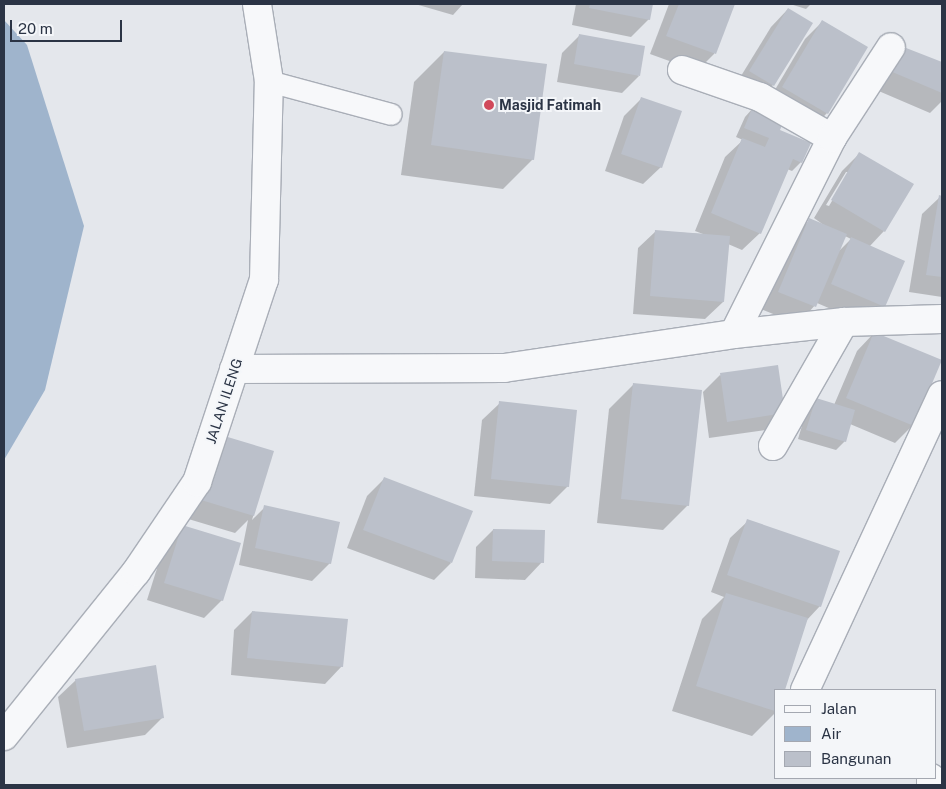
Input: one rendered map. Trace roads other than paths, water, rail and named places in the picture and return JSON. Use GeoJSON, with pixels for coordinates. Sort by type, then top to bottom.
{"type":"FeatureCollection","features":[{"type":"Feature","properties":{"kind":"street","name":"JALAN ILENG"},"geometry":{"type":"LineString","coordinates":[[4,736],[136,572],[197,482],[264,280],[269,81],[257,4]]}},
{"type":"Feature","properties":{"kind":"street"},"geometry":{"type":"LineString","coordinates":[[734,334],[832,138],[891,47]]}},
{"type":"Feature","properties":{"kind":"street"},"geometry":{"type":"LineString","coordinates":[[682,70],[760,97],[832,138]]}},
{"type":"Feature","properties":{"kind":"street"},"geometry":{"type":"LineString","coordinates":[[234,369],[504,368],[734,334],[844,322],[942,319]]}},
{"type":"Feature","properties":{"kind":"street"},"geometry":{"type":"LineString","coordinates":[[773,446],[844,322]]}},
{"type":"Feature","properties":{"kind":"street"},"geometry":{"type":"LineString","coordinates":[[805,689],[942,395]]}},
{"type":"Feature","properties":{"kind":"lane"},"geometry":{"type":"LineString","coordinates":[[269,81],[391,114]]}},
{"type":"Feature","properties":{"kind":"water"},"geometry":{"type":"Polygon","coordinates":[[[4,20],[27,45],[84,226],[45,390],[4,460],[4,20]]]}},
{"type":"Feature","properties":{"kind":"place","name":"Masjid Fatimah"},"geometry":{"type":"Point","coordinates":[489,105]}}]}
